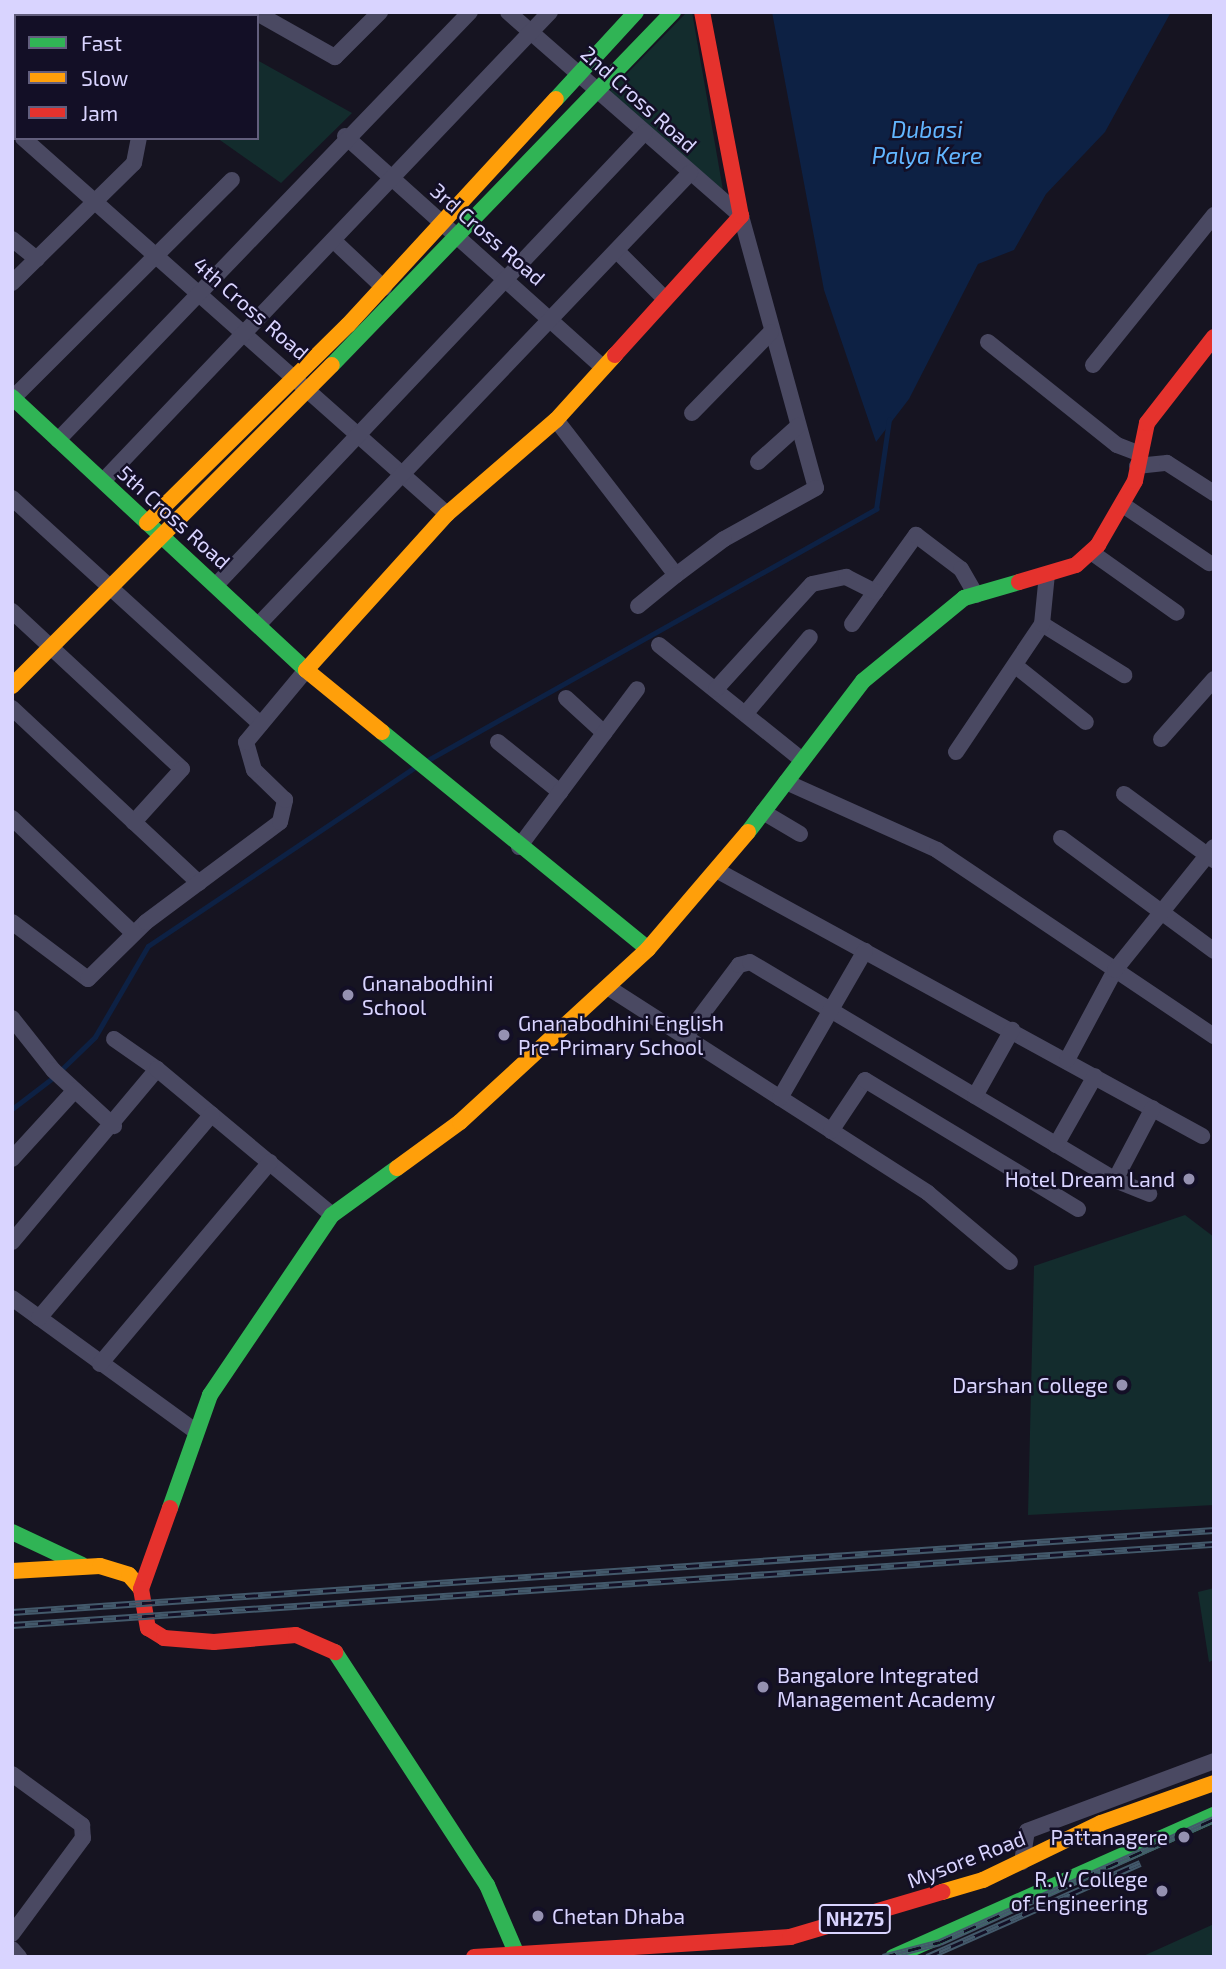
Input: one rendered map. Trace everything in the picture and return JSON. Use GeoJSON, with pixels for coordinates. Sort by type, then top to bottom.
{"type":"FeatureCollection","features":[{"type":"Feature","properties":{"kind":"main road"},"geometry":{"type":"LineString","coordinates":[[147,523],[384,288],[636,12]]}},
{"type":"Feature","properties":{"kind":"main road"},"geometry":{"type":"LineString","coordinates":[[12,686],[111,593],[459,238],[597,89],[673,12]]}},
{"type":"Feature","properties":{"kind":"main road"},"geometry":{"type":"LineString","coordinates":[[306,670],[447,514],[556,420],[663,297],[741,216],[702,12]]}},
{"type":"Feature","properties":{"kind":"main road"},"geometry":{"type":"LineString","coordinates":[[517,1954],[487,1885],[345,1660],[322,1642],[296,1635],[214,1642],[164,1637],[148,1628],[141,1590],[195,1431],[281,1283],[332,1215],[460,1122],[610,988],[649,949],[718,871],[863,681],[976,595],[1076,565],[1091,552],[1123,505],[1147,423],[1214,337]]}},
{"type":"Feature","properties":{"kind":"main road","name":"5th Cross Road"},"geometry":{"type":"LineString","coordinates":[[13,398],[162,538],[217,584],[306,670],[519,847],[649,949]]}},
{"type":"Feature","properties":{"kind":"main road"},"geometry":{"type":"LineString","coordinates":[[12,1532],[82,1565],[121,1572],[141,1590]]}},
{"type":"Feature","properties":{"kind":"main road"},"geometry":{"type":"LineString","coordinates":[[12,1571],[82,1565]]}},
{"type":"Feature","properties":{"kind":"main road"},"geometry":{"type":"LineString","coordinates":[[12,1582],[103,1576],[141,1590]]}},
{"type":"Feature","properties":{"kind":"main road","name":"Mysore Road"},"geometry":{"type":"LineString","coordinates":[[474,1957],[790,1937],[1022,1862],[1101,1824],[1214,1783]]}},
{"type":"Feature","properties":{"kind":"main road","name":"NH275"},"geometry":{"type":"LineString","coordinates":[[903,1955],[1214,1815]]}},
{"type":"Feature","properties":{"kind":"street"},"geometry":{"type":"LineString","coordinates":[[259,14],[335,57],[380,12]]}},
{"type":"Feature","properties":{"kind":"street"},"geometry":{"type":"LineString","coordinates":[[58,440],[345,136],[470,12]]}},
{"type":"Feature","properties":{"kind":"street","name":"2nd Cross Road"},"geometry":{"type":"LineString","coordinates":[[508,12],[741,216]]}},
{"type":"Feature","properties":{"kind":"street"},"geometry":{"type":"LineString","coordinates":[[103,481],[249,334],[333,240],[550,12]]}},
{"type":"Feature","properties":{"kind":"street"},"geometry":{"type":"LineString","coordinates":[[217,584],[359,433],[509,281],[645,132]]}},
{"type":"Feature","properties":{"kind":"street","name":"3rd Cross Road"},"geometry":{"type":"LineString","coordinates":[[345,136],[459,238],[556,319],[601,366]]}},
{"type":"Feature","properties":{"kind":"street","name":"4th Cross Road"},"geometry":{"type":"LineString","coordinates":[[25,140],[249,334],[447,514]]}},
{"type":"Feature","properties":{"kind":"street"},"geometry":{"type":"LineString","coordinates":[[12,283],[134,163],[139,140]]}},
{"type":"Feature","properties":{"kind":"street"},"geometry":{"type":"LineString","coordinates":[[259,624],[556,319],[690,173]]}},
{"type":"Feature","properties":{"kind":"street"},"geometry":{"type":"LineString","coordinates":[[13,398],[232,180]]}},
{"type":"Feature","properties":{"kind":"street"},"geometry":{"type":"LineString","coordinates":[[1093,365],[1214,215]]}},
{"type":"Feature","properties":{"kind":"street"},"geometry":{"type":"LineString","coordinates":[[638,606],[724,539],[816,488],[741,216]]}},
{"type":"Feature","properties":{"kind":"street"},"geometry":{"type":"LineString","coordinates":[[12,239],[37,259]]}},
{"type":"Feature","properties":{"kind":"street"},"geometry":{"type":"LineString","coordinates":[[333,240],[384,288]]}},
{"type":"Feature","properties":{"kind":"street"},"geometry":{"type":"LineString","coordinates":[[618,252],[663,297]]}},
{"type":"Feature","properties":{"kind":"street"},"geometry":{"type":"LineString","coordinates":[[692,413],[771,332]]}},
{"type":"Feature","properties":{"kind":"street"},"geometry":{"type":"LineString","coordinates":[[988,342],[1137,460],[1167,463],[1214,493]]}},
{"type":"Feature","properties":{"kind":"street"},"geometry":{"type":"LineString","coordinates":[[556,420],[676,575]]}},
{"type":"Feature","properties":{"kind":"street"},"geometry":{"type":"LineString","coordinates":[[758,462],[798,426]]}},
{"type":"Feature","properties":{"kind":"street"},"geometry":{"type":"LineString","coordinates":[[12,498],[111,593],[260,724]]}},
{"type":"Feature","properties":{"kind":"street"},"geometry":{"type":"LineString","coordinates":[[1123,505],[1209,563]]}},
{"type":"Feature","properties":{"kind":"street"},"geometry":{"type":"LineString","coordinates":[[852,624],[918,535],[961,569],[976,595]]}},
{"type":"Feature","properties":{"kind":"street"},"geometry":{"type":"LineString","coordinates":[[1091,552],[1177,613]]}},
{"type":"Feature","properties":{"kind":"street"},"geometry":{"type":"LineString","coordinates":[[956,752],[1017,667],[1042,624],[1047,574]]}},
{"type":"Feature","properties":{"kind":"street"},"geometry":{"type":"LineString","coordinates":[[716,689],[812,584],[846,578],[875,592]]}},
{"type":"Feature","properties":{"kind":"street"},"geometry":{"type":"LineString","coordinates":[[12,611],[182,769],[134,822]]}},
{"type":"Feature","properties":{"kind":"street"},"geometry":{"type":"LineString","coordinates":[[1042,624],[1124,675]]}},
{"type":"Feature","properties":{"kind":"street"},"geometry":{"type":"LineString","coordinates":[[746,713],[810,636]]}},
{"type":"Feature","properties":{"kind":"street"},"geometry":{"type":"LineString","coordinates":[[659,645],[801,759]]}},
{"type":"Feature","properties":{"kind":"street"},"geometry":{"type":"LineString","coordinates":[[1017,667],[1086,722]]}},
{"type":"Feature","properties":{"kind":"street"},"geometry":{"type":"LineString","coordinates":[[14,927],[88,979],[134,933],[286,813],[285,800],[254,770],[246,753],[260,724],[306,670]]}},
{"type":"Feature","properties":{"kind":"street"},"geometry":{"type":"LineString","coordinates":[[1160,739],[1214,679]]}},
{"type":"Feature","properties":{"kind":"street"},"geometry":{"type":"LineString","coordinates":[[519,847],[637,689]]}},
{"type":"Feature","properties":{"kind":"street"},"geometry":{"type":"LineString","coordinates":[[566,698],[604,733]]}},
{"type":"Feature","properties":{"kind":"street"},"geometry":{"type":"LineString","coordinates":[[12,708],[199,883]]}},
{"type":"Feature","properties":{"kind":"street"},"geometry":{"type":"LineString","coordinates":[[498,742],[560,792]]}},
{"type":"Feature","properties":{"kind":"street"},"geometry":{"type":"LineString","coordinates":[[786,782],[937,850],[1214,1036]]}},
{"type":"Feature","properties":{"kind":"street"},"geometry":{"type":"LineString","coordinates":[[1067,1060],[1115,971],[1160,912],[1211,854],[1124,794]]}},
{"type":"Feature","properties":{"kind":"street"},"geometry":{"type":"LineString","coordinates":[[763,812],[800,834]]}},
{"type":"Feature","properties":{"kind":"street"},"geometry":{"type":"LineString","coordinates":[[12,818],[134,933]]}},
{"type":"Feature","properties":{"kind":"street"},"geometry":{"type":"LineString","coordinates":[[1061,838],[1214,951]]}},
{"type":"Feature","properties":{"kind":"street"},"geometry":{"type":"LineString","coordinates":[[718,871],[1202,1136]]}},
{"type":"Feature","properties":{"kind":"street"},"geometry":{"type":"LineString","coordinates":[[780,1098],[834,1009],[865,951]]}},
{"type":"Feature","properties":{"kind":"street"},"geometry":{"type":"LineString","coordinates":[[685,1037],[739,965],[750,962],[834,1009],[1115,1180],[1149,1194]]}},
{"type":"Feature","properties":{"kind":"street"},"geometry":{"type":"LineString","coordinates":[[610,988],[948,1207],[1010,1262]]}},
{"type":"Feature","properties":{"kind":"street"},"geometry":{"type":"LineString","coordinates":[[12,1018],[58,1075],[114,1126]]}},
{"type":"Feature","properties":{"kind":"street"},"geometry":{"type":"LineString","coordinates":[[975,1096],[1012,1031]]}},
{"type":"Feature","properties":{"kind":"street"},"geometry":{"type":"LineString","coordinates":[[114,1039],[158,1069],[332,1215]]}},
{"type":"Feature","properties":{"kind":"street"},"geometry":{"type":"LineString","coordinates":[[12,1242],[114,1126],[158,1069]]}},
{"type":"Feature","properties":{"kind":"street"},"geometry":{"type":"LineString","coordinates":[[1056,1144],[1095,1076]]}},
{"type":"Feature","properties":{"kind":"street"},"geometry":{"type":"LineString","coordinates":[[831,1131],[865,1080],[1078,1209]]}},
{"type":"Feature","properties":{"kind":"street"},"geometry":{"type":"LineString","coordinates":[[12,1159],[75,1090]]}},
{"type":"Feature","properties":{"kind":"street"},"geometry":{"type":"LineString","coordinates":[[1115,1180],[1153,1108]]}},
{"type":"Feature","properties":{"kind":"street"},"geometry":{"type":"LineString","coordinates":[[39,1318],[212,1114]]}},
{"type":"Feature","properties":{"kind":"street"},"geometry":{"type":"LineString","coordinates":[[100,1364],[270,1162]]}},
{"type":"Feature","properties":{"kind":"street"},"geometry":{"type":"LineString","coordinates":[[12,1298],[195,1431]]}},
{"type":"Feature","properties":{"kind":"street"},"geometry":{"type":"LineString","coordinates":[[1022,1862],[1027,1832],[1214,1760]]}},
{"type":"Feature","properties":{"kind":"street"},"geometry":{"type":"LineString","coordinates":[[12,1774],[82,1825],[83,1838],[12,1934]]}},
{"type":"Feature","properties":{"kind":"street"},"geometry":{"type":"LineString","coordinates":[[12,1949],[19,1957]]}},
{"type":"Feature","properties":{"kind":"green space"},"geometry":{"type":"Polygon","coordinates":[[[687,12],[692,12],[723,190],[609,92],[687,12]]]}},
{"type":"Feature","properties":{"kind":"green space"},"geometry":{"type":"Polygon","coordinates":[[[259,61],[352,113],[281,183],[220,140],[259,140],[259,61]]]}},
{"type":"Feature","properties":{"kind":"green space","name":"Darshan College"},"geometry":{"type":"Polygon","coordinates":[[[1185,1215],[1214,1237],[1214,1505],[1028,1515],[1034,1266],[1185,1215]]]}},
{"type":"Feature","properties":{"kind":"green space"},"geometry":{"type":"Polygon","coordinates":[[[1214,1588],[1214,1660],[1209,1662],[1198,1592],[1214,1588]]]}},
{"type":"Feature","properties":{"kind":"green space"},"geometry":{"type":"Polygon","coordinates":[[[1214,1924],[1213,1957],[1141,1957],[1214,1924]]]}},
{"type":"Feature","properties":{"kind":"water","name":"Dubasi Palya Kere"},"geometry":{"type":"Polygon","coordinates":[[[772,12],[1171,12],[1105,132],[1046,194],[1014,250],[978,264],[909,399],[876,442],[824,290],[772,12]]]}},
{"type":"Feature","properties":{"kind":"waterway"},"geometry":{"type":"LineString","coordinates":[[428,760],[876,509],[889,420]]}},
{"type":"Feature","properties":{"kind":"waterway"},"geometry":{"type":"LineString","coordinates":[[61,1070],[95,1037],[148,946],[414,768]]}},
{"type":"Feature","properties":{"kind":"waterway"},"geometry":{"type":"LineString","coordinates":[[12,1109],[54,1077]]}},
{"type":"Feature","properties":{"kind":"railway"},"geometry":{"type":"LineString","coordinates":[[12,1612],[1214,1530]]}},
{"type":"Feature","properties":{"kind":"railway"},"geometry":{"type":"LineString","coordinates":[[12,1625],[1214,1544]]}},
{"type":"Feature","properties":{"kind":"railway"},"geometry":{"type":"LineString","coordinates":[[883,1957],[940,1942],[1214,1819]]}},
{"type":"Feature","properties":{"kind":"railway"},"geometry":{"type":"LineString","coordinates":[[927,1957],[1140,1863]]}},
{"type":"Feature","properties":{"kind":"traffic: fast"},"geometry":{"type":"LineString","coordinates":[[556,99],[636,12]]}},
{"type":"Feature","properties":{"kind":"traffic: fast"},"geometry":{"type":"LineString","coordinates":[[332,365],[673,12]]}},
{"type":"Feature","properties":{"kind":"traffic: fast"},"geometry":{"type":"LineString","coordinates":[[12,397],[306,670]]}},
{"type":"Feature","properties":{"kind":"traffic: fast"},"geometry":{"type":"LineString","coordinates":[[748,832],[863,681],[964,598],[1019,582]]}},
{"type":"Feature","properties":{"kind":"traffic: fast"},"geometry":{"type":"LineString","coordinates":[[382,732],[648,949]]}},
{"type":"Feature","properties":{"kind":"traffic: fast"},"geometry":{"type":"LineString","coordinates":[[170,1508],[210,1395],[332,1215],[397,1168]]}},
{"type":"Feature","properties":{"kind":"traffic: fast"},"geometry":{"type":"LineString","coordinates":[[12,1532],[82,1565]]}},
{"type":"Feature","properties":{"kind":"traffic: fast"},"geometry":{"type":"LineString","coordinates":[[335,1652],[487,1885],[518,1957]]}},
{"type":"Feature","properties":{"kind":"traffic: fast"},"geometry":{"type":"LineString","coordinates":[[893,1957],[1214,1815]]}},
{"type":"Feature","properties":{"kind":"traffic: slow"},"geometry":{"type":"LineString","coordinates":[[147,523],[348,325],[556,99]]}},
{"type":"Feature","properties":{"kind":"traffic: slow"},"geometry":{"type":"LineString","coordinates":[[382,732],[306,670],[447,514],[556,420],[615,355]]}},
{"type":"Feature","properties":{"kind":"traffic: slow"},"geometry":{"type":"LineString","coordinates":[[12,686],[332,365]]}},
{"type":"Feature","properties":{"kind":"traffic: slow"},"geometry":{"type":"LineString","coordinates":[[397,1168],[460,1122],[648,949],[748,832]]}},
{"type":"Feature","properties":{"kind":"traffic: slow"},"geometry":{"type":"LineString","coordinates":[[12,1571],[100,1566],[129,1575],[141,1589]]}},
{"type":"Feature","properties":{"kind":"traffic: slow"},"geometry":{"type":"LineString","coordinates":[[942,1892],[983,1880],[1101,1823],[1214,1783]]}},
{"type":"Feature","properties":{"kind":"traffic: jam"},"geometry":{"type":"LineString","coordinates":[[615,355],[741,216],[702,12]]}},
{"type":"Feature","properties":{"kind":"traffic: jam"},"geometry":{"type":"LineString","coordinates":[[1019,582],[1076,565],[1098,545],[1135,481],[1147,423],[1214,337]]}},
{"type":"Feature","properties":{"kind":"traffic: jam"},"geometry":{"type":"LineString","coordinates":[[170,1508],[141,1589],[148,1628],[164,1638],[214,1642],[296,1635],[335,1652]]}},
{"type":"Feature","properties":{"kind":"traffic: jam"},"geometry":{"type":"LineString","coordinates":[[474,1957],[790,1937],[942,1892]]}},
{"type":"Feature","properties":{"kind":"place","name":"Gnanabodhini School"},"geometry":{"type":"Point","coordinates":[348,995]}},
{"type":"Feature","properties":{"kind":"place","name":"Gnanabodhini English Pre-Primary School"},"geometry":{"type":"Point","coordinates":[504,1035]}},
{"type":"Feature","properties":{"kind":"place","name":"Hotel Dream Land"},"geometry":{"type":"Point","coordinates":[1189,1179]}},
{"type":"Feature","properties":{"kind":"place","name":"Darshan College"},"geometry":{"type":"Point","coordinates":[1122,1385]}},
{"type":"Feature","properties":{"kind":"place","name":"Bangalore Integrated Management Academy"},"geometry":{"type":"Point","coordinates":[763,1687]}},
{"type":"Feature","properties":{"kind":"place","name":"Pattanagere"},"geometry":{"type":"Point","coordinates":[1184,1837]}},
{"type":"Feature","properties":{"kind":"place","name":"R. V. College of Engineering"},"geometry":{"type":"Point","coordinates":[1162,1891]}},
{"type":"Feature","properties":{"kind":"place","name":"Chetan Dhaba"},"geometry":{"type":"Point","coordinates":[538,1916]}}]}
